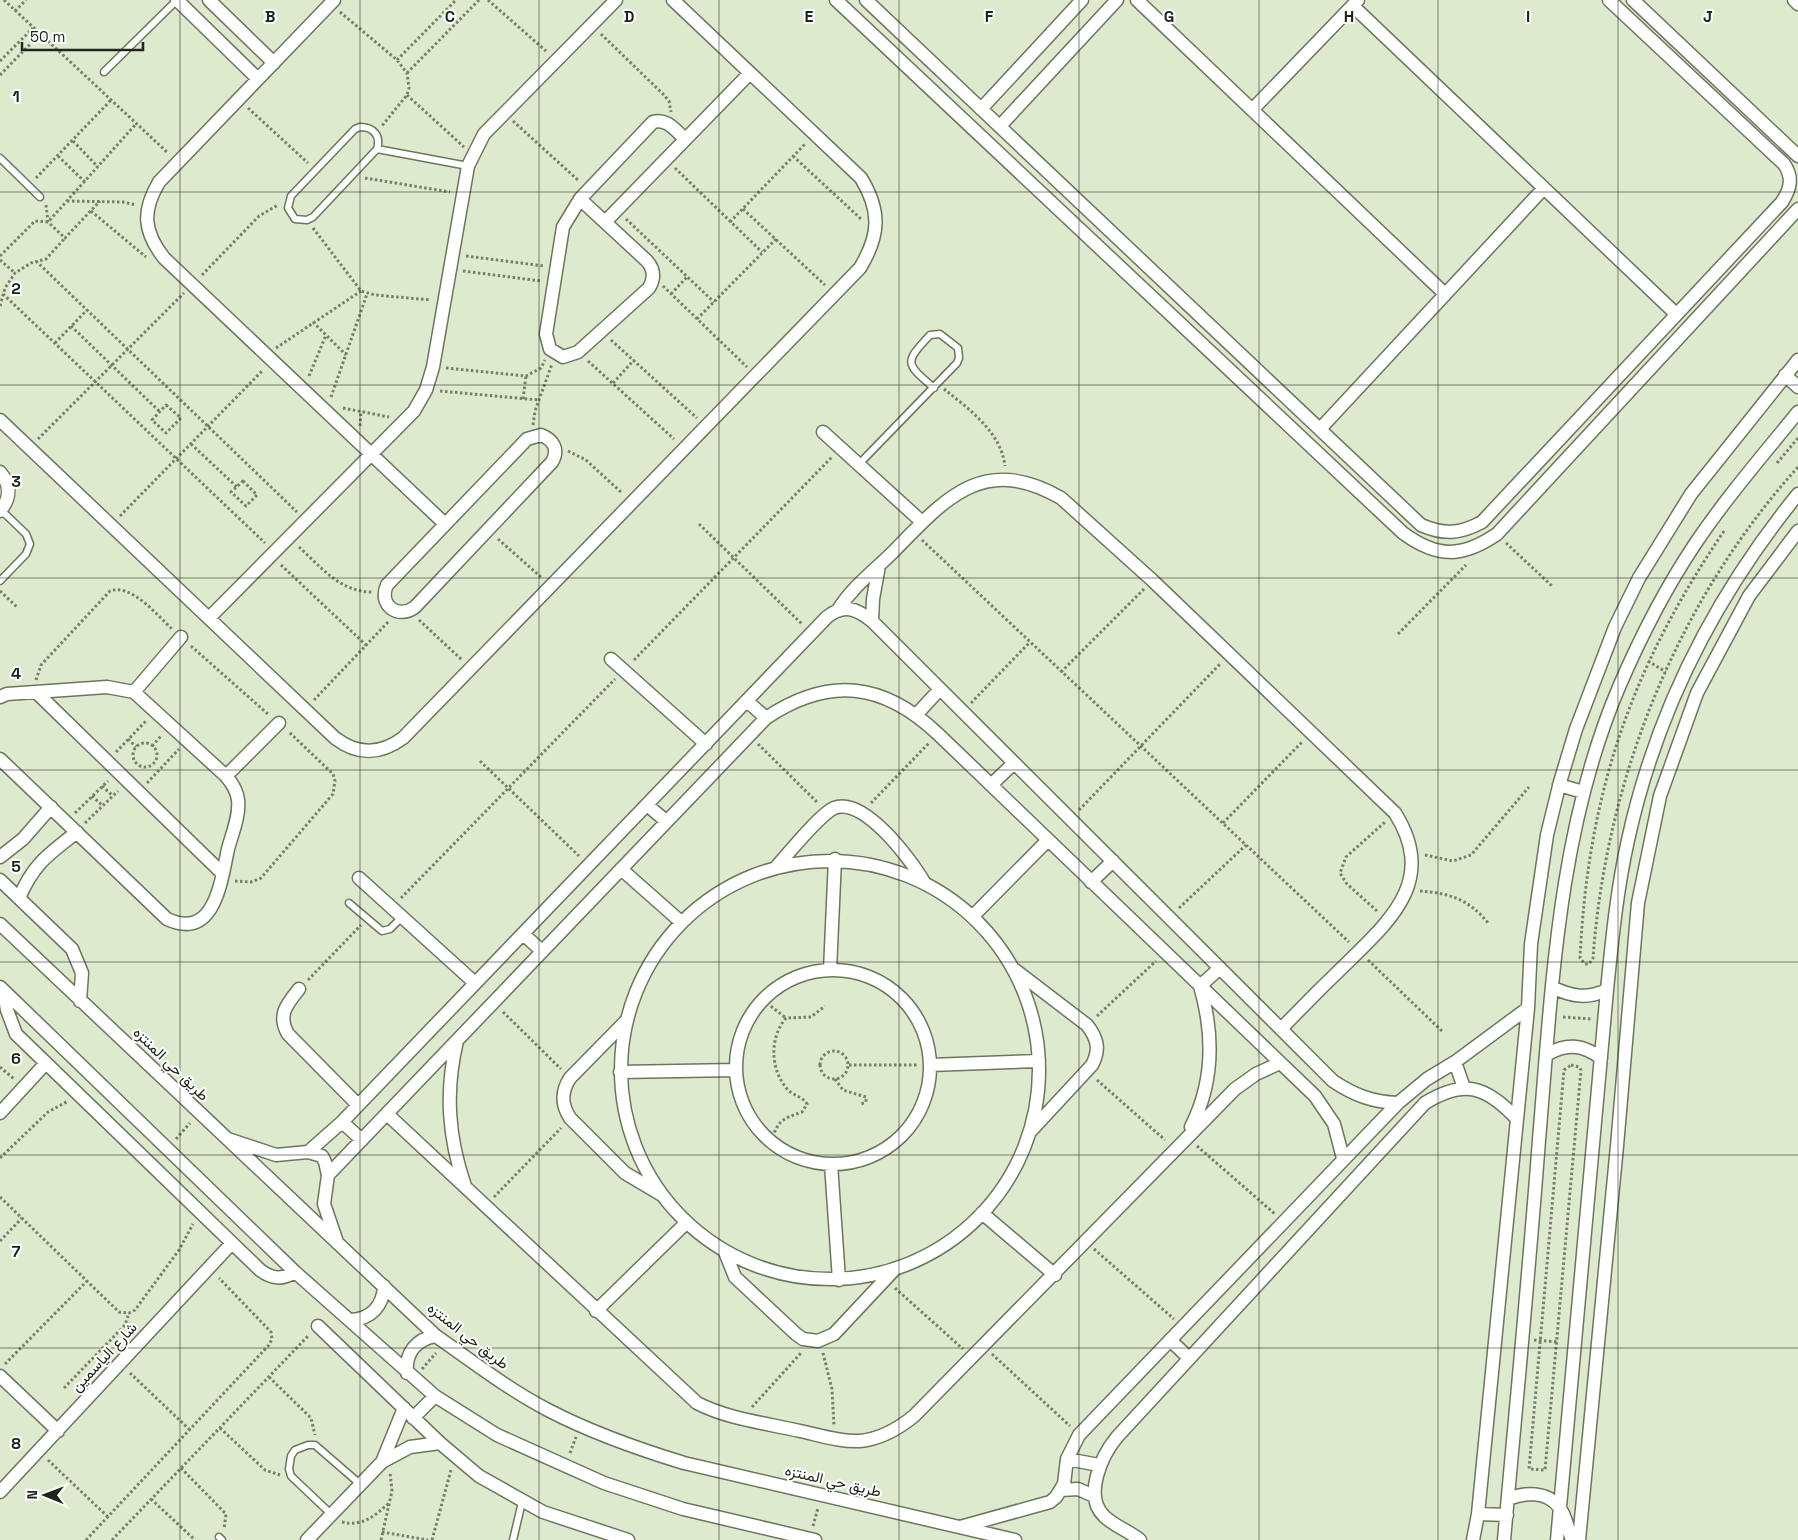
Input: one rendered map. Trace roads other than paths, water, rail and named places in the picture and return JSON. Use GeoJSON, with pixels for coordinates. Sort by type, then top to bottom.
{"type":"FeatureCollection","features":[{"type":"Feature","properties":{"kind":"street"},"geometry":{"type":"LineString","coordinates":[[177,0],[258,79]]}},
{"type":"Feature","properties":{"kind":"street"},"geometry":{"type":"LineString","coordinates":[[209,0],[274,62]]}},
{"type":"Feature","properties":{"kind":"street"},"geometry":{"type":"LineString","coordinates":[[209,618],[407,420],[426,390],[433,367],[470,160],[484,134],[616,0]]}},
{"type":"Feature","properties":{"kind":"street"},"geometry":{"type":"LineString","coordinates":[[0,420],[345,746],[363,751],[381,750],[402,738],[860,268],[870,251],[876,232],[876,213],[871,195],[861,178],[673,0]]}},
{"type":"Feature","properties":{"kind":"street"},"geometry":{"type":"LineString","coordinates":[[836,0],[1403,533],[1420,545],[1446,552],[1460,552],[1480,546],[1497,534],[1798,209]]}},
{"type":"Feature","properties":{"kind":"street"},"geometry":{"type":"LineString","coordinates":[[866,0],[1421,525],[1436,532],[1452,533],[1468,530],[1482,522],[1782,202],[1790,187],[1790,178],[1784,164],[1609,0]]}},
{"type":"Feature","properties":{"kind":"street"},"geometry":{"type":"LineString","coordinates":[[981,108],[1082,0]]}},
{"type":"Feature","properties":{"kind":"street"},"geometry":{"type":"LineString","coordinates":[[1000,126],[1117,0]]}},
{"type":"Feature","properties":{"kind":"street"},"geometry":{"type":"LineString","coordinates":[[1137,0],[1445,294]]}},
{"type":"Feature","properties":{"kind":"street"},"geometry":{"type":"LineString","coordinates":[[1633,0],[1798,156]]}},
{"type":"Feature","properties":{"kind":"street"},"geometry":{"type":"LineString","coordinates":[[1794,0],[1798,4]]}},
{"type":"Feature","properties":{"kind":"street"},"geometry":{"type":"LineString","coordinates":[[332,2],[159,182],[151,196],[147,212],[148,229],[154,245],[164,258],[304,390],[327,408],[372,455],[444,524]]}},
{"type":"Feature","properties":{"kind":"street"},"geometry":{"type":"LineString","coordinates":[[1252,110],[1356,3],[1544,188],[1676,313]]}},
{"type":"Feature","properties":{"kind":"street"},"geometry":{"type":"LineString","coordinates":[[605,222],[750,73]]}},
{"type":"Feature","properties":{"kind":"street"},"geometry":{"type":"LineString","coordinates":[[580,199],[651,265],[654,277],[649,288],[578,352],[571,356],[553,352],[546,334],[563,227],[580,199],[649,126],[658,120],[668,123],[685,139]]}},
{"type":"Feature","properties":{"kind":"street"},"geometry":{"type":"LineString","coordinates":[[1320,429],[1544,188]]}},
{"type":"Feature","properties":{"kind":"street"},"geometry":{"type":"LineString","coordinates":[[1473,1540],[1478,1514],[1528,1008],[1531,944],[1537,889],[1559,785],[1576,729],[1615,627],[1639,578],[1691,494],[1798,360]]}},
{"type":"Feature","properties":{"kind":"street"},"geometry":{"type":"LineString","coordinates":[[1785,375],[1798,387]]}},
{"type":"Feature","properties":{"kind":"street"},"geometry":{"type":"LineString","coordinates":[[1504,1540],[1523,1340],[1552,987],[1562,899],[1571,845],[1583,792],[1599,740],[1634,653],[1666,592],[1694,546],[1725,501],[1798,412]]}},
{"type":"Feature","properties":{"kind":"street"},"geometry":{"type":"LineString","coordinates":[[823,432],[922,522]]}},
{"type":"Feature","properties":{"kind":"street"},"geometry":{"type":"LineString","coordinates":[[534,436],[548,437],[556,450],[552,462],[488,530],[404,612],[388,606],[385,602],[387,585],[444,524],[534,436]]}},
{"type":"Feature","properties":{"kind":"street"},"geometry":{"type":"LineString","coordinates":[[0,472],[9,488],[6,504],[1,511]]}},
{"type":"Feature","properties":{"kind":"street"},"geometry":{"type":"LineString","coordinates":[[308,1152],[342,1122],[828,616],[838,610],[852,590],[879,566],[940,504],[960,490],[982,482],[1005,480],[1025,482],[1044,488],[1061,498],[1152,580],[1312,732],[1395,813],[1403,826],[1410,850],[1411,870],[1407,890],[1389,922],[1281,1028]]}},
{"type":"Feature","properties":{"kind":"street"},"geometry":{"type":"LineString","coordinates":[[1558,1540],[1607,990],[1614,923],[1628,840],[1650,759],[1680,681],[1718,606],[1764,536],[1798,494]]}},
{"type":"Feature","properties":{"kind":"street"},"geometry":{"type":"LineString","coordinates":[[1579,1540],[1638,903],[1660,796],[1698,693],[1749,596],[1798,530]]}},
{"type":"Feature","properties":{"kind":"street"},"geometry":{"type":"LineString","coordinates":[[872,621],[873,599],[879,566]]}},
{"type":"Feature","properties":{"kind":"street"},"geometry":{"type":"LineString","coordinates":[[838,610],[855,609],[872,621],[1333,1081],[1347,1091],[1372,1100],[1398,1103]]}},
{"type":"Feature","properties":{"kind":"street"},"geometry":{"type":"LineString","coordinates":[[134,692],[181,637]]}},
{"type":"Feature","properties":{"kind":"street"},"geometry":{"type":"LineString","coordinates":[[611,659],[706,744]]}},
{"type":"Feature","properties":{"kind":"street"},"geometry":{"type":"LineString","coordinates":[[0,697],[7,694],[107,687],[134,692],[226,776],[236,791],[238,808],[214,904],[209,912],[194,922],[176,923],[168,919],[51,807],[1,764]]}},
{"type":"Feature","properties":{"kind":"street"},"geometry":{"type":"LineString","coordinates":[[916,714],[940,689]]}},
{"type":"Feature","properties":{"kind":"street"},"geometry":{"type":"LineString","coordinates":[[328,1175],[766,718],[785,705],[806,696],[837,691],[875,694],[897,702],[916,714],[938,734],[1326,1109],[1334,1124],[1343,1158]]}},
{"type":"Feature","properties":{"kind":"street"},"geometry":{"type":"LineString","coordinates":[[37,693],[222,874]]}},
{"type":"Feature","properties":{"kind":"street"},"geometry":{"type":"LineString","coordinates":[[747,701],[766,718]]}},
{"type":"Feature","properties":{"kind":"street"},"geometry":{"type":"LineString","coordinates":[[226,776],[279,723]]}},
{"type":"Feature","properties":{"kind":"street"},"geometry":{"type":"LineString","coordinates":[[991,785],[1014,762]]}},
{"type":"Feature","properties":{"kind":"street"},"geometry":{"type":"LineString","coordinates":[[1559,785],[1583,792]]}},
{"type":"Feature","properties":{"kind":"street"},"geometry":{"type":"LineString","coordinates":[[647,805],[666,821]]}},
{"type":"Feature","properties":{"kind":"street"},"geometry":{"type":"LineString","coordinates":[[777,866],[827,812],[836,807],[845,806],[862,813],[897,843],[924,882]]}},
{"type":"Feature","properties":{"kind":"street"},"geometry":{"type":"LineString","coordinates":[[0,857],[23,839],[51,807]]}},
{"type":"Feature","properties":{"kind":"street"},"geometry":{"type":"LineString","coordinates":[[19,898],[32,870],[41,860],[77,832]]}},
{"type":"Feature","properties":{"kind":"street"},"geometry":{"type":"LineString","coordinates":[[973,916],[1048,840]]}},
{"type":"Feature","properties":{"kind":"street"},"geometry":{"type":"LineString","coordinates":[[830,970],[835,859]]}},
{"type":"Feature","properties":{"kind":"street"},"geometry":{"type":"LineString","coordinates":[[725,1252],[736,1277],[796,1334],[815,1341],[834,1334],[890,1274],[926,1256],[956,1237],[982,1213],[1002,1189],[1018,1162],[1029,1133],[1037,1097],[1039,1061],[1035,1029],[1026,998],[1013,968],[995,941],[973,916],[950,898],[924,882],[881,866],[835,859],[777,866],[742,879],[710,897],[681,922],[646,968],[634,994],[626,1021],[620,1072],[623,1105],[631,1137],[644,1168],[662,1195],[686,1222],[725,1252],[752,1265],[780,1274],[810,1279],[839,1280],[890,1274]]}},
{"type":"Feature","properties":{"kind":"street"},"geometry":{"type":"LineString","coordinates":[[1091,882],[1113,861]]}},
{"type":"Feature","properties":{"kind":"street"},"geometry":{"type":"LineString","coordinates":[[621,869],[681,922]]}},
{"type":"Feature","properties":{"kind":"street"},"geometry":{"type":"LineString","coordinates":[[358,878],[475,983]]}},
{"type":"Feature","properties":{"kind":"street"},"geometry":{"type":"LineString","coordinates":[[0,880],[72,949],[82,973],[80,1000]]}},
{"type":"Feature","properties":{"kind":"street","name":"طريق حي المنتزه"},"geometry":{"type":"LineString","coordinates":[[0,924],[223,1137],[440,1339],[505,1385],[580,1426],[637,1449],[684,1463],[1015,1540]]}},
{"type":"Feature","properties":{"kind":"street"},"geometry":{"type":"LineString","coordinates":[[523,934],[542,951]]}},
{"type":"Feature","properties":{"kind":"street"},"geometry":{"type":"LineString","coordinates":[[1013,968],[1087,1025],[1094,1034],[1098,1044],[1097,1055],[1087,1071],[1029,1133]]}},
{"type":"Feature","properties":{"kind":"street"},"geometry":{"type":"LineString","coordinates":[[1200,986],[1220,968]]}},
{"type":"Feature","properties":{"kind":"street"},"geometry":{"type":"LineString","coordinates":[[830,970],[860,974],[888,987],[900,996],[910,1008],[924,1034],[930,1065],[926,1096],[912,1124],[902,1136],[890,1146],[870,1157],[847,1163],[831,1164],[799,1158],[771,1142],[750,1117],[738,1086],[736,1070],[737,1054],[743,1032],[763,1000],[774,990],[794,979],[815,972],[830,970]]}},
{"type":"Feature","properties":{"kind":"street"},"geometry":{"type":"LineString","coordinates":[[1186,1137],[1201,1103],[1209,1074],[1210,1030],[1200,986]]}},
{"type":"Feature","properties":{"kind":"street"},"geometry":{"type":"LineString","coordinates":[[1552,987],[1580,996],[1597,994],[1607,990]]}},
{"type":"Feature","properties":{"kind":"street"},"geometry":{"type":"LineString","coordinates":[[2,989],[16,1034],[201,1214],[268,1276],[277,1278],[296,1272]]}},
{"type":"Feature","properties":{"kind":"street"},"geometry":{"type":"LineString","coordinates":[[2,989],[296,1272],[351,1320],[410,1376],[435,1396],[497,1435],[564,1467],[644,1498],[812,1539]]}},
{"type":"Feature","properties":{"kind":"street"},"geometry":{"type":"LineString","coordinates":[[299,989],[286,1005],[283,1012],[284,1027],[288,1034],[358,1105]]}},
{"type":"Feature","properties":{"kind":"street"},"geometry":{"type":"LineString","coordinates":[[958,1527],[1043,1505],[1056,1497],[1061,1490],[1067,1459],[1079,1435],[1343,1158],[1398,1103],[1427,1079],[1455,1062],[1528,1008]]}},
{"type":"Feature","properties":{"kind":"street"},"geometry":{"type":"LineString","coordinates":[[626,1021],[570,1078],[564,1087],[562,1098],[564,1109],[570,1118],[625,1173],[662,1195]]}},
{"type":"Feature","properties":{"kind":"street"},"geometry":{"type":"LineString","coordinates":[[458,1039],[451,1072],[449,1114],[456,1156],[466,1188]]}},
{"type":"Feature","properties":{"kind":"street"},"geometry":{"type":"LineString","coordinates":[[1546,1055],[1568,1046],[1586,1049],[1601,1058]]}},
{"type":"Feature","properties":{"kind":"street"},"geometry":{"type":"LineString","coordinates":[[930,1065],[1039,1061]]}},
{"type":"Feature","properties":{"kind":"street"},"geometry":{"type":"LineString","coordinates":[[1455,1062],[1464,1088]]}},
{"type":"Feature","properties":{"kind":"street"},"geometry":{"type":"LineString","coordinates":[[0,1113],[46,1063]]}},
{"type":"Feature","properties":{"kind":"street"},"geometry":{"type":"LineString","coordinates":[[386,1114],[697,1403],[711,1410],[742,1418],[834,1438],[859,1441],[879,1437],[898,1429],[914,1416],[1055,1275],[1186,1137],[1245,1081],[1280,1063]]}},
{"type":"Feature","properties":{"kind":"street"},"geometry":{"type":"LineString","coordinates":[[620,1072],[736,1070]]}},
{"type":"Feature","properties":{"kind":"street"},"geometry":{"type":"LineString","coordinates":[[1427,1079],[1442,1093]]}},
{"type":"Feature","properties":{"kind":"street"},"geometry":{"type":"LineString","coordinates":[[1140,1540],[1103,1516],[1095,1502],[1094,1496],[1099,1465],[1117,1437],[1414,1113],[1442,1093],[1454,1088],[1464,1088],[1487,1094],[1500,1101],[1517,1118]]}},
{"type":"Feature","properties":{"kind":"street"},"geometry":{"type":"LineString","coordinates":[[342,1122],[362,1140]]}},
{"type":"Feature","properties":{"kind":"street"},"geometry":{"type":"LineString","coordinates":[[223,1137],[276,1155],[308,1152],[322,1156],[328,1168],[324,1204],[339,1246]]}},
{"type":"Feature","properties":{"kind":"street"},"geometry":{"type":"LineString","coordinates":[[831,1164],[839,1280]]}},
{"type":"Feature","properties":{"kind":"street"},"geometry":{"type":"LineString","coordinates":[[982,1213],[1055,1275]]}},
{"type":"Feature","properties":{"kind":"street"},"geometry":{"type":"LineString","coordinates":[[1283,1221],[1301,1237]]}},
{"type":"Feature","properties":{"kind":"street"},"geometry":{"type":"LineString","coordinates":[[596,1311],[686,1222]]}},
{"type":"Feature","properties":{"kind":"street"},"geometry":{"type":"LineString","coordinates":[[1584,1242],[1608,1243]]}},
{"type":"Feature","properties":{"kind":"street","name":"شارع الياسمين"},"geometry":{"type":"LineString","coordinates":[[0,1492],[232,1243]]}},
{"type":"Feature","properties":{"kind":"street"},"geometry":{"type":"LineString","coordinates":[[351,1320],[366,1317],[378,1308],[384,1286]]}},
{"type":"Feature","properties":{"kind":"street"},"geometry":{"type":"LineString","coordinates":[[318,1326],[413,1418],[479,1476],[522,1502],[564,1520],[628,1540]]}},
{"type":"Feature","properties":{"kind":"street"},"geometry":{"type":"LineString","coordinates":[[410,1376],[406,1365],[410,1351],[421,1340],[440,1339]]}},
{"type":"Feature","properties":{"kind":"street"},"geometry":{"type":"LineString","coordinates":[[1170,1340],[1189,1358]]}},
{"type":"Feature","properties":{"kind":"street"},"geometry":{"type":"LineString","coordinates":[[0,1376],[58,1431]]}},
{"type":"Feature","properties":{"kind":"street"},"geometry":{"type":"LineString","coordinates":[[413,1418],[435,1396]]}},
{"type":"Feature","properties":{"kind":"street"},"geometry":{"type":"LineString","coordinates":[[382,1462],[404,1408]]}},
{"type":"Feature","properties":{"kind":"street"},"geometry":{"type":"LineString","coordinates":[[307,1540],[382,1462],[410,1447],[440,1443]]}},
{"type":"Feature","properties":{"kind":"street"},"geometry":{"type":"LineString","coordinates":[[1067,1459],[1099,1465]]}},
{"type":"Feature","properties":{"kind":"street"},"geometry":{"type":"LineString","coordinates":[[1061,1490],[1078,1489],[1094,1496]]}},
{"type":"Feature","properties":{"kind":"street"},"geometry":{"type":"LineString","coordinates":[[1508,1499],[1526,1494],[1536,1494],[1553,1501],[1560,1508],[1572,1540]]}},
{"type":"Feature","properties":{"kind":"street"},"geometry":{"type":"LineString","coordinates":[[1478,1514],[1506,1515]]}},
{"type":"Feature","properties":{"kind":"lane"},"geometry":{"type":"LineString","coordinates":[[104,72],[177,0]]}},
{"type":"Feature","properties":{"kind":"lane"},"geometry":{"type":"LineString","coordinates":[[366,127],[376,133],[377,150],[307,220],[295,219],[288,208],[291,196],[355,129],[366,127]]}},
{"type":"Feature","properties":{"kind":"lane"},"geometry":{"type":"LineString","coordinates":[[377,150],[470,160]]}},
{"type":"Feature","properties":{"kind":"lane"},"geometry":{"type":"LineString","coordinates":[[0,158],[40,197]]}},
{"type":"Feature","properties":{"kind":"lane"},"geometry":{"type":"LineString","coordinates":[[859,464],[936,386],[957,363],[960,352],[958,348],[944,335],[935,334],[930,335],[912,354],[910,360],[913,370],[936,386]]}},
{"type":"Feature","properties":{"kind":"lane"},"geometry":{"type":"LineString","coordinates":[[0,581],[26,554],[30,544],[26,534],[1,511]]}},
{"type":"Feature","properties":{"kind":"lane"},"geometry":{"type":"LineString","coordinates":[[349,903],[378,929],[386,930],[402,916]]}},
{"type":"Feature","properties":{"kind":"lane"},"geometry":{"type":"LineString","coordinates":[[332,1514],[291,1476],[289,1462],[295,1450],[308,1445],[315,1445],[360,1484]]}},
{"type":"Feature","properties":{"kind":"lane"},"geometry":{"type":"LineString","coordinates":[[513,1540],[522,1502]]}}]}
